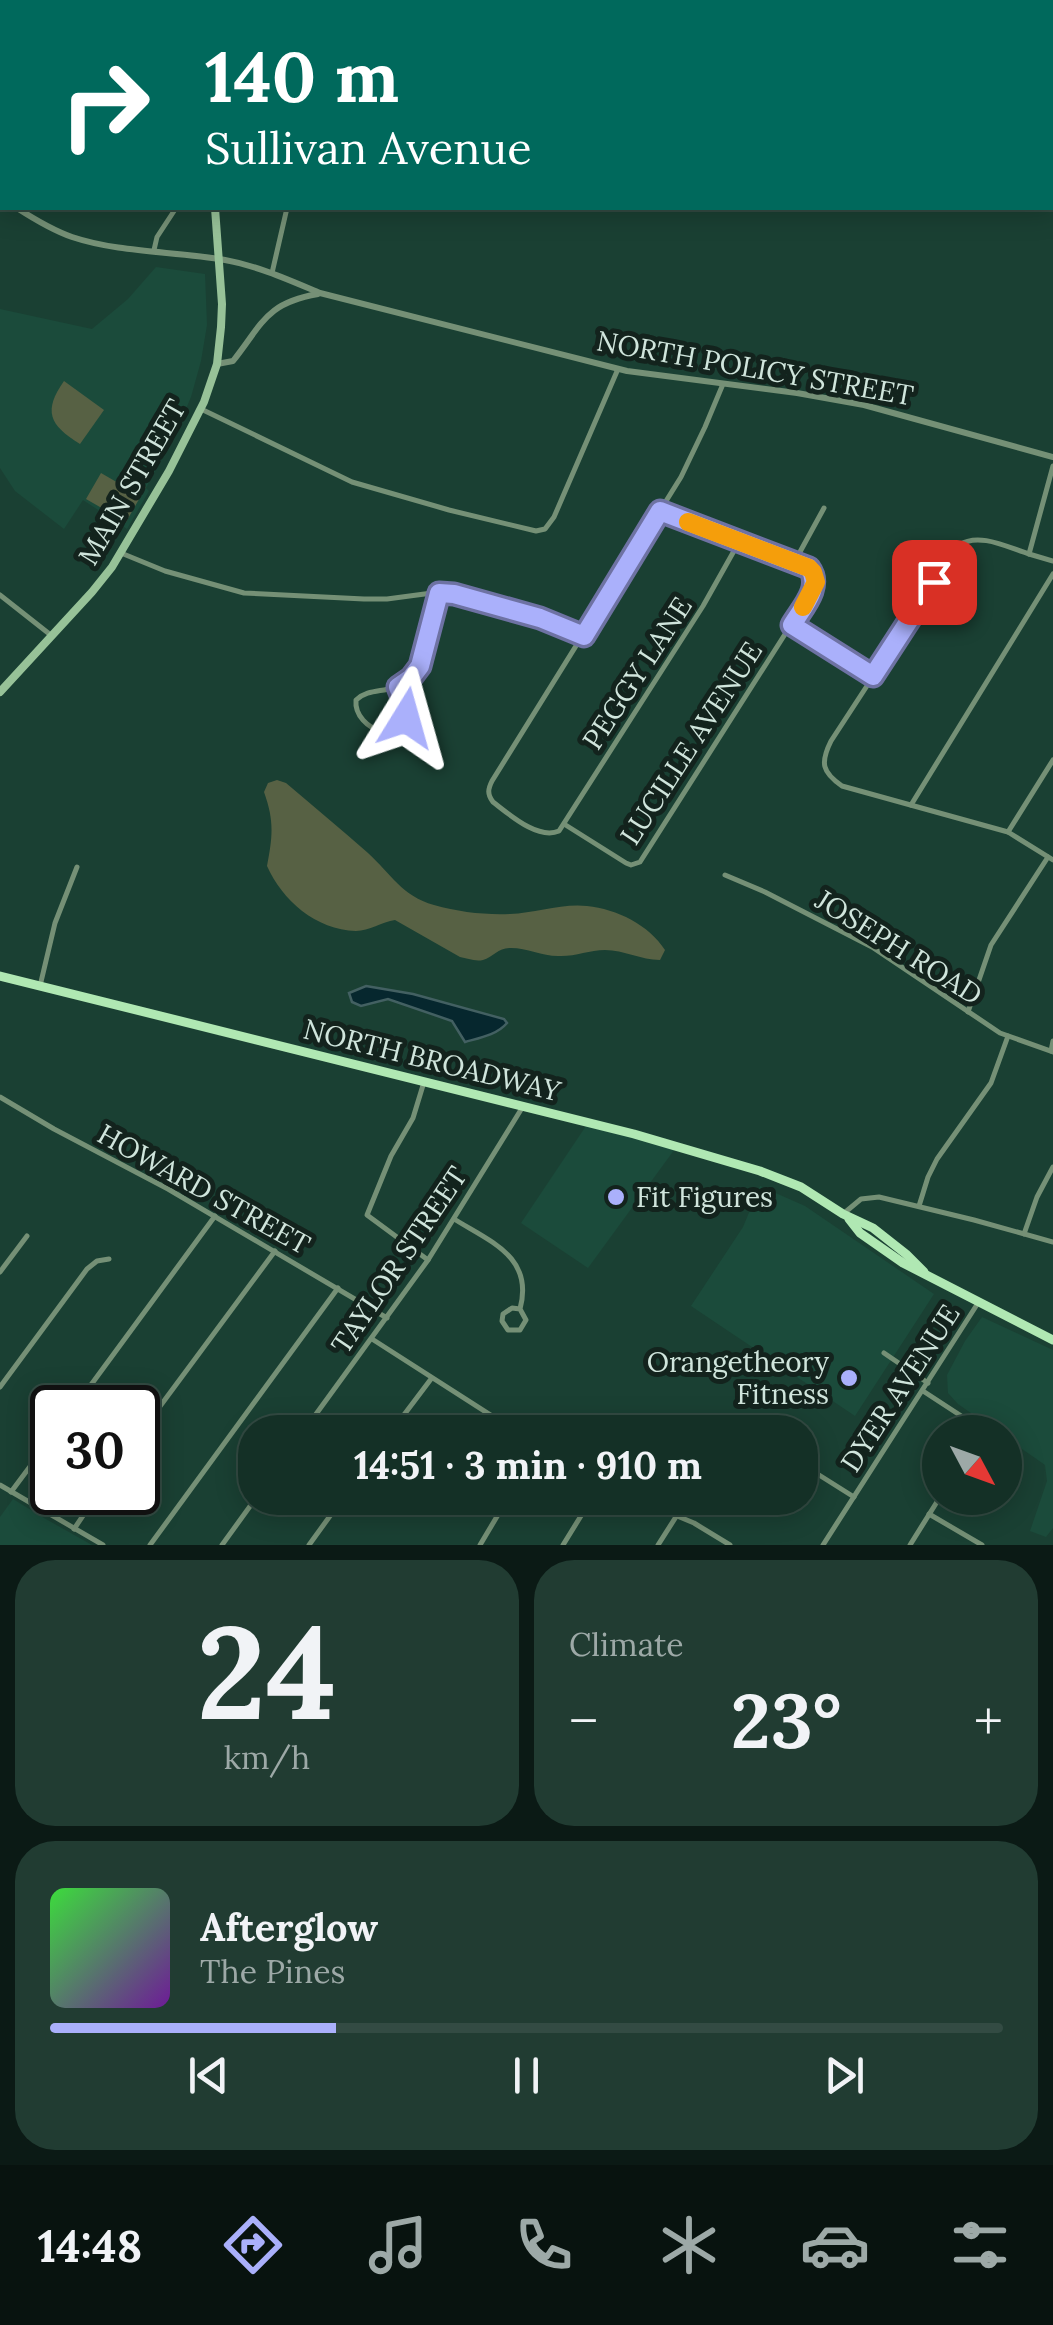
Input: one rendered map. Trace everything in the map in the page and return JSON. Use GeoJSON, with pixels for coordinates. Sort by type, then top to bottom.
{"type":"FeatureCollection","features":[{"type":"Feature","properties":{"kind":"main road","name":"MAIN STREET"},"geometry":{"type":"LineString","coordinates":[[0,692],[92,592],[121,554],[210,390],[217,364],[222,304],[216,210]]}},
{"type":"Feature","properties":{"kind":"main road","name":"NORTH BROADWAY"},"geometry":{"type":"LineString","coordinates":[[0,976],[523,1106],[760,1171],[801,1187],[873,1228],[924,1272],[978,1304],[1053,1340]]}},
{"type":"Feature","properties":{"kind":"street","name":"NORTH POLICY STREET"},"geometry":{"type":"LineString","coordinates":[[20,210],[72,237],[219,259],[272,273],[320,294],[618,369],[864,405],[1053,457]]}},
{"type":"Feature","properties":{"kind":"street"},"geometry":{"type":"LineString","coordinates":[[154,250],[157,237],[176,210]]}},
{"type":"Feature","properties":{"kind":"street"},"geometry":{"type":"LineString","coordinates":[[272,273],[287,210]]}},
{"type":"Feature","properties":{"kind":"street"},"geometry":{"type":"LineString","coordinates":[[217,364],[233,361],[272,311],[292,300],[320,294]]}},
{"type":"Feature","properties":{"kind":"street"},"geometry":{"type":"LineString","coordinates":[[201,410],[352,482],[536,532],[545,529],[554,517],[618,369]]}},
{"type":"Feature","properties":{"kind":"street"},"geometry":{"type":"LineString","coordinates":[[564,824],[552,834],[537,831],[493,802],[488,788],[689,462],[723,384]]}},
{"type":"Feature","properties":{"kind":"street"},"geometry":{"type":"LineString","coordinates":[[1029,554],[1053,466]]}},
{"type":"Feature","properties":{"kind":"street"},"geometry":{"type":"LineString","coordinates":[[660,511],[795,561],[824,508]]}},
{"type":"Feature","properties":{"kind":"street"},"geometry":{"type":"LineString","coordinates":[[968,1012],[991,945],[1050,859],[1008,832],[842,786],[830,777],[824,763],[828,748],[958,545],[965,540],[980,540],[1053,561]]}},
{"type":"Feature","properties":{"kind":"street","name":"PEGGY LANE"},"geometry":{"type":"LineString","coordinates":[[564,824],[740,542]]}},
{"type":"Feature","properties":{"kind":"street"},"geometry":{"type":"LineString","coordinates":[[121,554],[244,593],[364,599],[454,594],[540,618],[584,636]]}},
{"type":"Feature","properties":{"kind":"street","name":"LUCILLE AVENUE"},"geometry":{"type":"LineString","coordinates":[[564,824],[626,863],[640,862],[816,582],[813,572],[795,561]]}},
{"type":"Feature","properties":{"kind":"street"},"geometry":{"type":"LineString","coordinates":[[910,805],[1053,574]]}},
{"type":"Feature","properties":{"kind":"street"},"geometry":{"type":"LineString","coordinates":[[398,687],[406,708],[404,725],[399,730],[390,733],[373,728],[357,713],[356,700],[367,692],[398,687],[420,666],[439,593]]}},
{"type":"Feature","properties":{"kind":"street"},"geometry":{"type":"LineString","coordinates":[[0,595],[52,636]]}},
{"type":"Feature","properties":{"kind":"street","name":"LUCILLE AVENUE"},"geometry":{"type":"LineString","coordinates":[[792,625],[873,676]]}},
{"type":"Feature","properties":{"kind":"street"},"geometry":{"type":"LineString","coordinates":[[1008,832],[1053,760]]}},
{"type":"Feature","properties":{"kind":"street"},"geometry":{"type":"LineString","coordinates":[[40,986],[55,922],[77,867]]}},
{"type":"Feature","properties":{"kind":"street","name":"JOSEPH ROAD"},"geometry":{"type":"LineString","coordinates":[[725,876],[872,947],[1008,1036],[1052,1051]]}},
{"type":"Feature","properties":{"kind":"street"},"geometry":{"type":"LineString","coordinates":[[919,1206],[928,1177],[944,1147],[992,1083],[1008,1036]]}},
{"type":"Feature","properties":{"kind":"street"},"geometry":{"type":"LineString","coordinates":[[1052,1051],[1053,1041]]}},
{"type":"Feature","properties":{"kind":"street"},"geometry":{"type":"LineString","coordinates":[[424,1082],[414,1118],[391,1156],[367,1214],[428,1260]]}},
{"type":"Feature","properties":{"kind":"street","name":"HOWARD STREET"},"geometry":{"type":"LineString","coordinates":[[0,1097],[215,1216],[387,1318]]}},
{"type":"Feature","properties":{"kind":"street","name":"TAYLOR STREET"},"geometry":{"type":"LineString","coordinates":[[316,1415],[428,1260],[523,1106]]}},
{"type":"Feature","properties":{"kind":"street"},"geometry":{"type":"LineString","coordinates":[[1024,1234],[1053,1167]]}},
{"type":"Feature","properties":{"kind":"street"},"geometry":{"type":"LineString","coordinates":[[844,1214],[869,1196],[1053,1242]]}},
{"type":"Feature","properties":{"kind":"street"},"geometry":{"type":"LineString","coordinates":[[91,1385],[215,1216]]}},
{"type":"Feature","properties":{"kind":"street"},"geometry":{"type":"LineString","coordinates":[[454,1219],[514,1259],[523,1286],[520,1310],[525,1324],[520,1330],[508,1330],[502,1322],[503,1314],[512,1308],[520,1310]]}},
{"type":"Feature","properties":{"kind":"street"},"geometry":{"type":"LineString","coordinates":[[0,1272],[27,1236]]}},
{"type":"Feature","properties":{"kind":"street"},"geometry":{"type":"LineString","coordinates":[[160,1406],[275,1251]]}},
{"type":"Feature","properties":{"kind":"street"},"geometry":{"type":"LineString","coordinates":[[0,1387],[87,1269],[97,1261],[109,1259]]}},
{"type":"Feature","properties":{"kind":"street"},"geometry":{"type":"LineString","coordinates":[[150,1545],[338,1288]]}},
{"type":"Feature","properties":{"kind":"street","name":"DYER AVENUE"},"geometry":{"type":"LineString","coordinates":[[824,1545],[978,1304]]}},
{"type":"Feature","properties":{"kind":"street"},"geometry":{"type":"LineString","coordinates":[[372,1340],[490,1415]]}},
{"type":"Feature","properties":{"kind":"street"},"geometry":{"type":"LineString","coordinates":[[884,1353],[928,1383]]}},
{"type":"Feature","properties":{"kind":"street"},"geometry":{"type":"LineString","coordinates":[[404,1415],[432,1378]]}},
{"type":"Feature","properties":{"kind":"street"},"geometry":{"type":"LineString","coordinates":[[923,1390],[959,1415]]}},
{"type":"Feature","properties":{"kind":"street"},"geometry":{"type":"LineString","coordinates":[[11,1492],[30,1467]]}},
{"type":"Feature","properties":{"kind":"street"},"geometry":{"type":"LineString","coordinates":[[818,1474],[854,1497]]}},
{"type":"Feature","properties":{"kind":"street"},"geometry":{"type":"LineString","coordinates":[[0,1485],[103,1545]]}},
{"type":"Feature","properties":{"kind":"street"},"geometry":{"type":"LineString","coordinates":[[74,1529],[83,1515]]}},
{"type":"Feature","properties":{"kind":"street"},"geometry":{"type":"LineString","coordinates":[[222,1545],[244,1515]]}},
{"type":"Feature","properties":{"kind":"street"},"geometry":{"type":"LineString","coordinates":[[308,1545],[331,1515]]}},
{"type":"Feature","properties":{"kind":"street"},"geometry":{"type":"LineString","coordinates":[[480,1545],[498,1515]]}},
{"type":"Feature","properties":{"kind":"street"},"geometry":{"type":"LineString","coordinates":[[563,1545],[582,1515]]}},
{"type":"Feature","properties":{"kind":"street"},"geometry":{"type":"LineString","coordinates":[[658,1545],[677,1515],[730,1545]]}},
{"type":"Feature","properties":{"kind":"street"},"geometry":{"type":"LineString","coordinates":[[910,1545],[928,1515]]}},
{"type":"Feature","properties":{"kind":"street"},"geometry":{"type":"LineString","coordinates":[[931,1515],[982,1545]]}},
{"type":"Feature","properties":{"kind":"shaded area"},"geometry":{"type":"Polygon","coordinates":[[[156,267],[205,274],[207,325],[191,397],[146,488],[149,491],[127,529],[83,500],[64,529],[15,491],[0,468],[0,309],[92,329],[128,299],[156,267]]]}},
{"type":"Feature","properties":{"kind":"shaded area"},"geometry":{"type":"Polygon","coordinates":[[[64,381],[104,410],[80,444],[61,430],[52,417],[53,401],[64,381]]]}},
{"type":"Feature","properties":{"kind":"shaded area"},"geometry":{"type":"Polygon","coordinates":[[[101,473],[120,484],[126,475],[146,487],[126,522],[86,499],[101,473]]]}},
{"type":"Feature","properties":{"kind":"shaded area"},"geometry":{"type":"Polygon","coordinates":[[[268,783],[286,783],[405,890],[423,901],[491,914],[568,906],[598,908],[641,926],[665,950],[660,960],[612,950],[558,956],[507,948],[477,961],[460,957],[395,920],[356,931],[327,925],[291,901],[267,866],[272,828],[264,792],[268,783]]]}},
{"type":"Feature","properties":{"kind":"shaded area"},"geometry":{"type":"Polygon","coordinates":[[[588,1123],[677,1146],[588,1268],[521,1223],[588,1123]]]}},
{"type":"Feature","properties":{"kind":"shaded area"},"geometry":{"type":"Polygon","coordinates":[[[760,1186],[805,1206],[934,1294],[855,1416],[691,1306],[743,1227],[760,1186]]]}},
{"type":"Feature","properties":{"kind":"shaded area"},"geometry":{"type":"Polygon","coordinates":[[[982,1317],[1053,1350],[1053,1528],[1046,1537],[1030,1531],[1047,1481],[1045,1465],[1022,1449],[1022,1415],[974,1415],[948,1393],[947,1375],[982,1317]]]}},
{"type":"Feature","properties":{"kind":"shaded area"},"geometry":{"type":"Polygon","coordinates":[[[13,1499],[30,1509],[30,1515],[39,1515],[92,1545],[0,1545],[0,1517],[13,1499]]]}},
{"type":"Feature","properties":{"kind":"water"},"geometry":{"type":"Polygon","coordinates":[[[366,986],[413,994],[507,1023],[493,1033],[465,1042],[452,1021],[388,999],[361,1006],[352,1002],[349,993],[366,986]]]}},
{"type":"Feature","properties":{"kind":"slow traffic"},"geometry":{"type":"LineString","coordinates":[[688,522],[809,568],[816,582],[803,607]]}},
{"type":"Feature","properties":{"kind":"place","name":"Fit Figures"},"geometry":{"type":"Point","coordinates":[616,1197]}},
{"type":"Feature","properties":{"kind":"place","name":"Orangetheory Fitness"},"geometry":{"type":"Point","coordinates":[849,1378]}},
{"type":"Feature","properties":{"kind":"route"},"geometry":{"type":"LineString","coordinates":[[406,718],[398,687],[420,666],[439,593],[540,618],[584,636],[660,511],[809,568],[815,577],[815,587],[792,625],[873,676],[934,582]]}}]}
